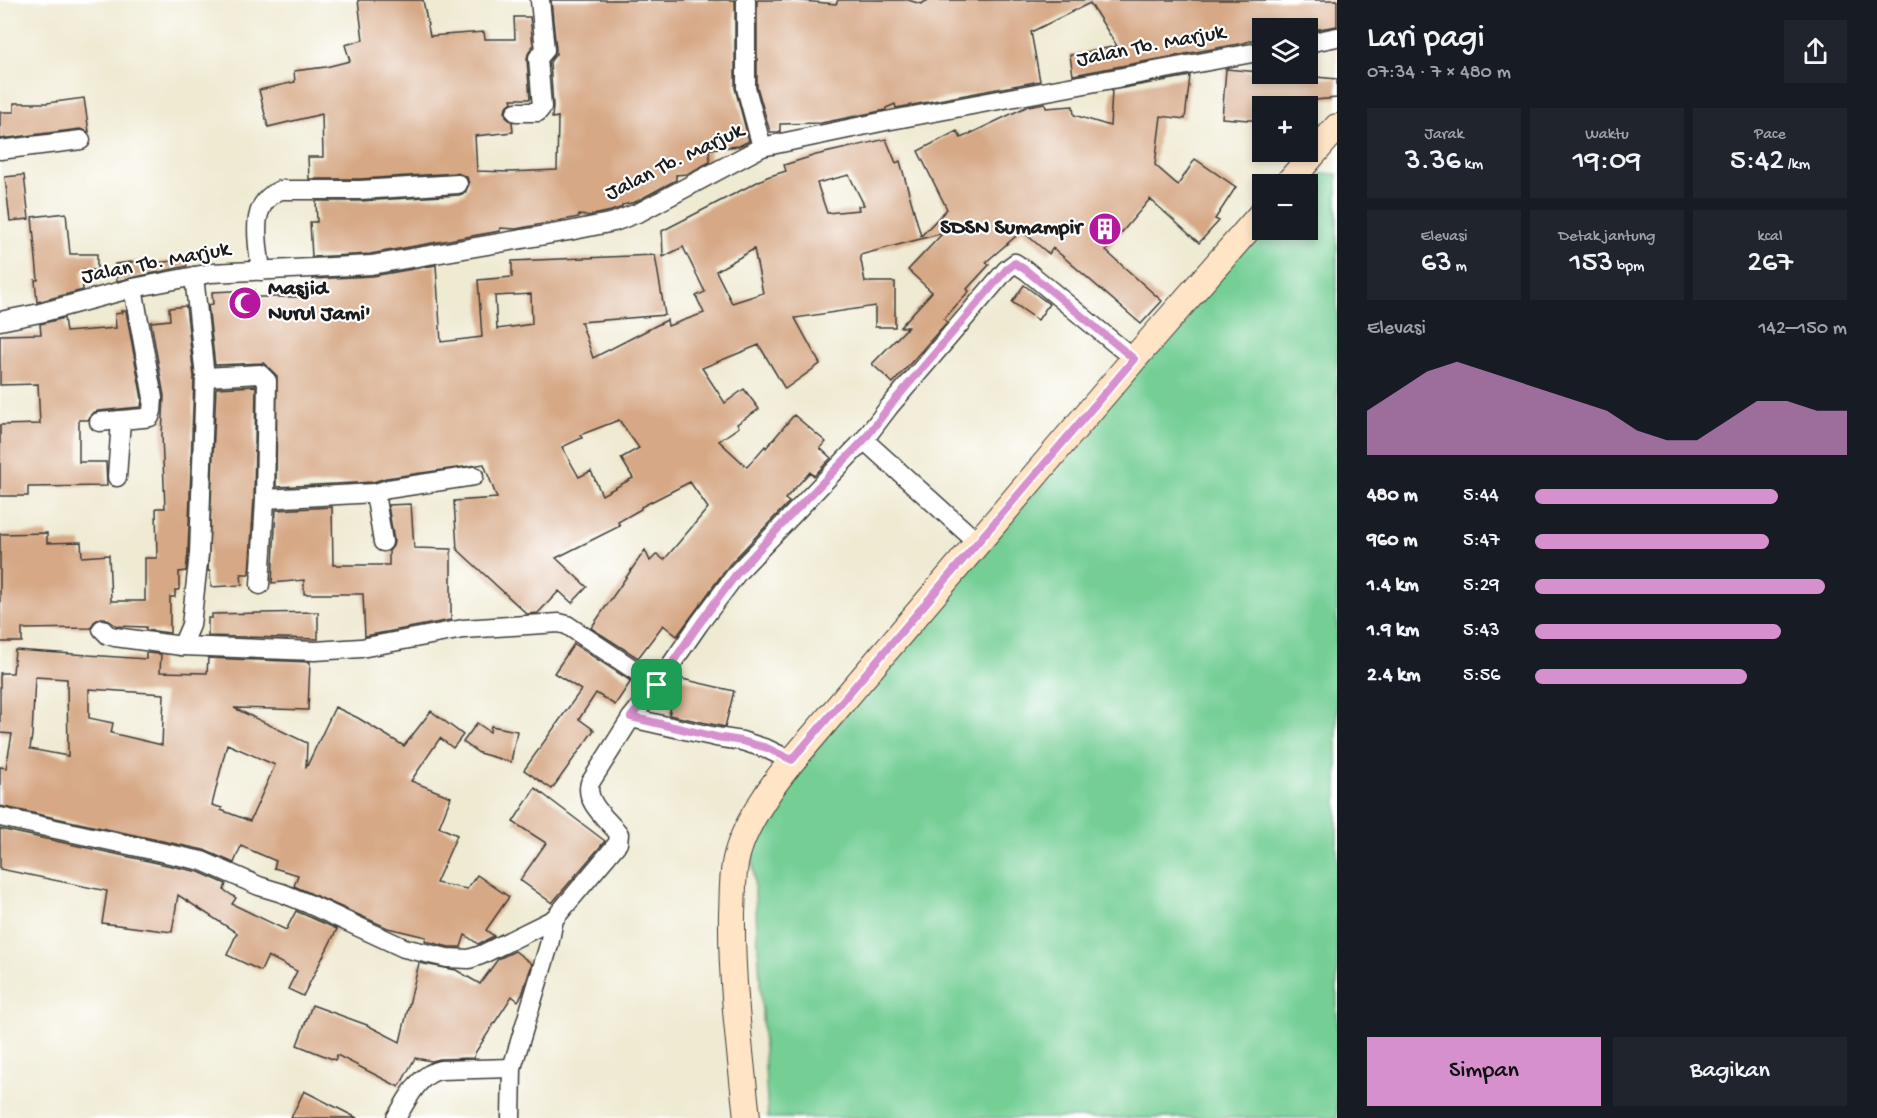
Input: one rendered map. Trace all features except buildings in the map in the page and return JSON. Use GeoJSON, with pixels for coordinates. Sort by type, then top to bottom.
{"type":"FeatureCollection","features":[{"type":"Feature","properties":{"kind":"street"},"geometry":{"type":"LineString","coordinates":[[516,112],[538,112],[542,106],[538,58],[545,50],[540,0]]}},
{"type":"Feature","properties":{"kind":"street"},"geometry":{"type":"LineString","coordinates":[[746,0],[746,88],[762,147]]}},
{"type":"Feature","properties":{"kind":"street"},"geometry":{"type":"LineString","coordinates":[[1318,41],[1337,37]]}},
{"type":"Feature","properties":{"kind":"street","name":"Jalan Tb. Marjuk"},"geometry":{"type":"LineString","coordinates":[[0,321],[40,313],[133,288],[211,273],[371,265],[614,222],[640,212],[762,147],[886,121],[1252,53]]}},
{"type":"Feature","properties":{"kind":"street"},"geometry":{"type":"LineString","coordinates":[[1296,174],[1337,127]]}},
{"type":"Feature","properties":{"kind":"street"},"geometry":{"type":"LineString","coordinates":[[0,150],[81,140]]}},
{"type":"Feature","properties":{"kind":"street"},"geometry":{"type":"LineString","coordinates":[[261,271],[256,223],[262,204],[273,193],[281,190],[360,190],[458,184]]}},
{"type":"Feature","properties":{"kind":"street"},"geometry":{"type":"LineString","coordinates":[[747,1118],[731,960],[733,878],[736,858],[752,820],[776,780],[792,760],[1134,359],[1252,225]]}},
{"type":"Feature","properties":{"kind":"street"},"geometry":{"type":"LineString","coordinates":[[0,817],[202,861],[259,886],[309,904],[404,948],[447,958],[469,959],[481,955],[554,919],[618,843],[619,834],[590,798],[587,790],[631,717],[657,685],[738,572],[864,440],[925,363],[1011,265],[1019,265],[1134,359]]}},
{"type":"Feature","properties":{"kind":"street"},"geometry":{"type":"LineString","coordinates":[[182,646],[191,625],[199,554],[205,376],[194,276]]}},
{"type":"Feature","properties":{"kind":"street"},"geometry":{"type":"LineString","coordinates":[[99,422],[150,417],[152,411],[153,398],[133,288]]}},
{"type":"Feature","properties":{"kind":"street"},"geometry":{"type":"LineString","coordinates":[[205,376],[260,374],[267,381],[265,499],[260,585]]}},
{"type":"Feature","properties":{"kind":"street"},"geometry":{"type":"LineString","coordinates":[[117,477],[121,420]]}},
{"type":"Feature","properties":{"kind":"street"},"geometry":{"type":"LineString","coordinates":[[864,440],[977,542]]}},
{"type":"Feature","properties":{"kind":"street"},"geometry":{"type":"LineString","coordinates":[[265,499],[375,493],[474,476]]}},
{"type":"Feature","properties":{"kind":"street"},"geometry":{"type":"LineString","coordinates":[[375,493],[383,542]]}},
{"type":"Feature","properties":{"kind":"street"},"geometry":{"type":"LineString","coordinates":[[102,629],[108,635],[115,637],[182,646],[315,651],[361,648],[464,629],[559,623],[567,625],[657,685]]}},
{"type":"Feature","properties":{"kind":"street"},"geometry":{"type":"LineString","coordinates":[[631,717],[742,741],[767,748],[792,760]]}},
{"type":"Feature","properties":{"kind":"street"},"geometry":{"type":"LineString","coordinates":[[511,1118],[512,1068],[549,945],[554,919]]}},
{"type":"Feature","properties":{"kind":"street"},"geometry":{"type":"LineString","coordinates":[[396,1118],[428,1073],[440,1070],[512,1068]]}},
{"type":"Feature","properties":{"kind":"green space"},"geometry":{"type":"Polygon","coordinates":[[[1318,174],[1337,174],[1337,1118],[768,1118],[751,826],[1252,229],[1252,240],[1318,240],[1318,174]]]}},
{"type":"Feature","properties":{"kind":"place","name":"SDSN Sumampir"},"geometry":{"type":"Point","coordinates":[1105,229]}},
{"type":"Feature","properties":{"kind":"place","name":"Masjid Nurul Jami'"},"geometry":{"type":"Point","coordinates":[245,303]}},
{"type":"Feature","properties":{"kind":"route"},"geometry":{"type":"LineString","coordinates":[[1015,263],[1019,265],[1134,359],[792,760],[767,748],[742,741],[631,717],[657,685],[738,572],[864,440],[940,346],[1011,265],[1015,263]]}}]}
